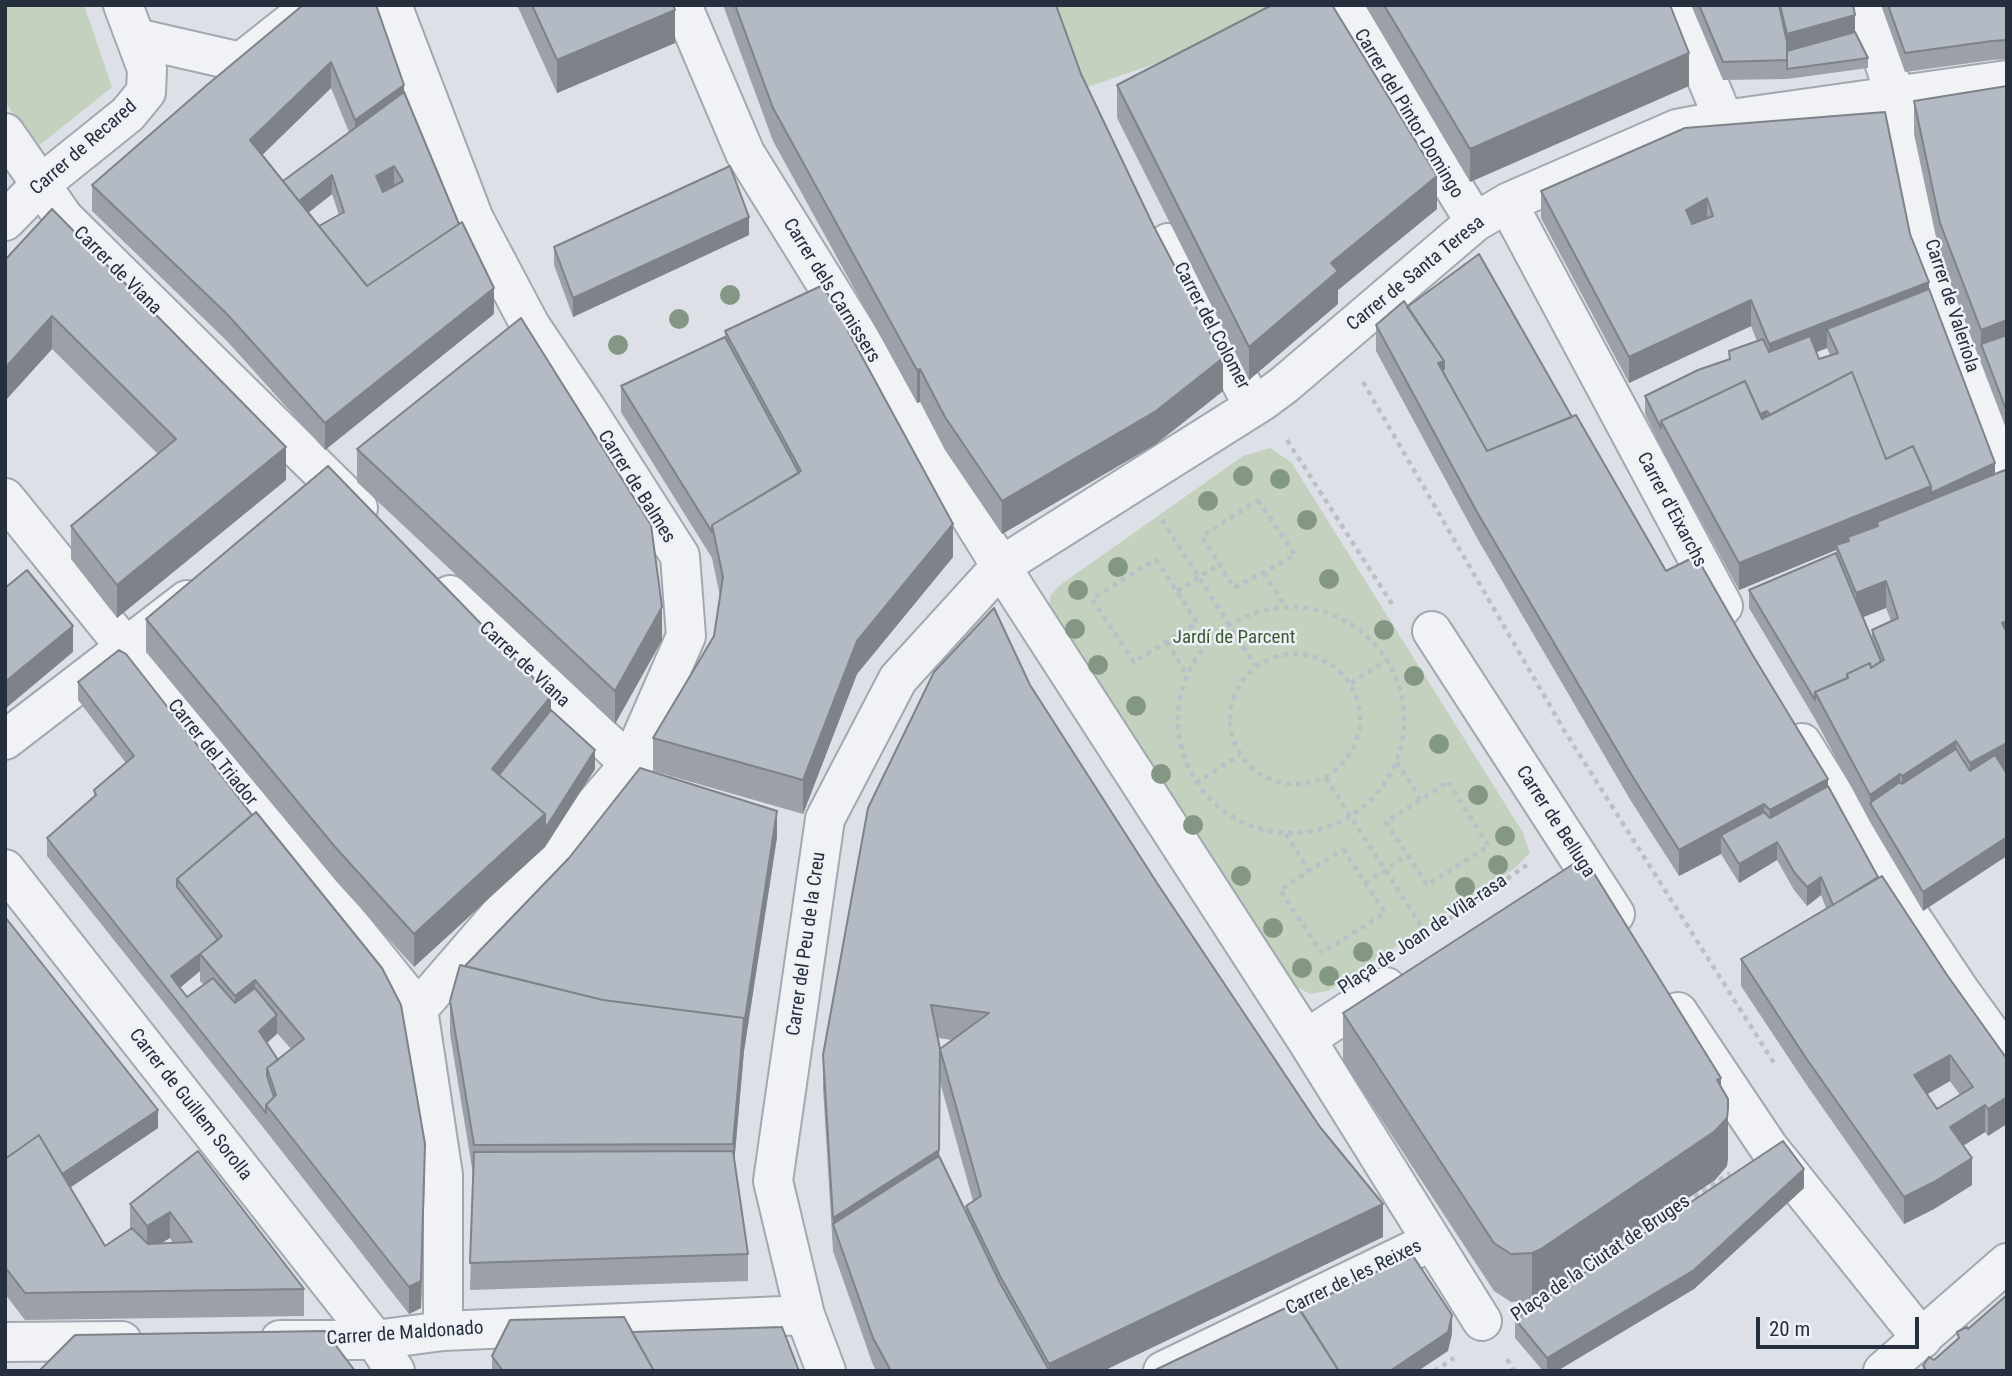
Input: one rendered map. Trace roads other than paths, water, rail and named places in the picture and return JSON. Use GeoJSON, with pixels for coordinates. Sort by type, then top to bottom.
{"type":"FeatureCollection","features":[{"type":"Feature","properties":{"kind":"street","name":"Carrer de Recared"},"geometry":{"type":"LineString","coordinates":[[5,221],[41,184],[128,114],[146,92],[136,37],[241,62],[313,5]]}},
{"type":"Feature","properties":{"kind":"street","name":"Carrer de Balmes"},"geometry":{"type":"LineString","coordinates":[[392,5],[474,219],[530,325],[680,556],[686,636],[629,764],[418,1009]]}},
{"type":"Feature","properties":{"kind":"street","name":"Carrer dels Carnissers"},"geometry":{"type":"LineString","coordinates":[[682,5],[745,153],[1001,566]]}},
{"type":"Feature","properties":{"kind":"street","name":"Carrer del Pintor Domingo"},"geometry":{"type":"LineString","coordinates":[[1343,5],[1475,222]]}},
{"type":"Feature","properties":{"kind":"street"},"geometry":{"type":"LineString","coordinates":[[1675,5],[1724,120]]}},
{"type":"Feature","properties":{"kind":"street","name":"Carrer de Valeriola"},"geometry":{"type":"LineString","coordinates":[[1865,5],[1895,95],[1936,270],[2007,473]]}},
{"type":"Feature","properties":{"kind":"street","name":"Carrer de Santa Teresa"},"geometry":{"type":"LineString","coordinates":[[1001,566],[1261,402],[1475,222],[1509,202],[1677,129],[2007,80]]}},
{"type":"Feature","properties":{"kind":"street","name":"Carrer de Viana"},"geometry":{"type":"LineString","coordinates":[[5,133],[64,218],[322,494],[382,531]]}},
{"type":"Feature","properties":{"kind":"street","name":"Carrer d'Eixarchs"},"geometry":{"type":"LineString","coordinates":[[1509,202],[1523,233],[1738,634]]}},
{"type":"Feature","properties":{"kind":"street","name":"Carrer del Colomer"},"geometry":{"type":"LineString","coordinates":[[1168,243],[1248,396],[1261,402]]}},
{"type":"Feature","properties":{"kind":"street"},"geometry":{"type":"LineString","coordinates":[[499,350],[530,325]]}},
{"type":"Feature","properties":{"kind":"street"},"geometry":{"type":"LineString","coordinates":[[322,494],[364,460]]}},
{"type":"Feature","properties":{"kind":"street","name":"Carrer del Triador"},"geometry":{"type":"LineString","coordinates":[[5,498],[418,1009]]}},
{"type":"Feature","properties":{"kind":"street"},"geometry":{"type":"LineString","coordinates":[[1001,566],[1306,1039],[1482,1321]]}},
{"type":"Feature","properties":{"kind":"street","name":"Carrer del Peu de la Creu"},"geometry":{"type":"LineString","coordinates":[[826,1371],[805,1315],[773,1181],[808,814],[898,679],[1001,566]]}},
{"type":"Feature","properties":{"kind":"street","name":"Carrer de Viana"},"geometry":{"type":"LineString","coordinates":[[422,569],[629,764],[678,778]]}},
{"type":"Feature","properties":{"kind":"street"},"geometry":{"type":"LineString","coordinates":[[5,740],[214,579]]}},
{"type":"Feature","properties":{"kind":"street","name":"Carrer de Belluga"},"geometry":{"type":"LineString","coordinates":[[1432,631],[1633,942]]}},
{"type":"Feature","properties":{"kind":"street"},"geometry":{"type":"LineString","coordinates":[[1786,717],[1902,903],[2007,1056]]}},
{"type":"Feature","properties":{"kind":"street"},"geometry":{"type":"LineString","coordinates":[[1541,871],[1580,860]]}},
{"type":"Feature","properties":{"kind":"street","name":"Carrer de Guillem Sorolla"},"geometry":{"type":"LineString","coordinates":[[5,869],[385,1355]]}},
{"type":"Feature","properties":{"kind":"street","name":"Plaça de Joan de Vila-rasa"},"geometry":{"type":"LineString","coordinates":[[1306,1039],[1417,950]]}},
{"type":"Feature","properties":{"kind":"street"},"geometry":{"type":"LineString","coordinates":[[1656,977],[1758,1133],[1922,1339]]}},
{"type":"Feature","properties":{"kind":"street"},"geometry":{"type":"LineString","coordinates":[[418,1009],[443,1175],[443,1331]]}},
{"type":"Feature","properties":{"kind":"street","name":"Carrer de les Reixes"},"geometry":{"type":"LineString","coordinates":[[1163,1371],[1432,1241]]}},
{"type":"Feature","properties":{"kind":"street"},"geometry":{"type":"LineString","coordinates":[[1883,1371],[2007,1263]]}},
{"type":"Feature","properties":{"kind":"street","name":"Carrer de Maldonado"},"geometry":{"type":"LineString","coordinates":[[240,1340],[385,1355],[443,1331],[805,1315]]}},
{"type":"Feature","properties":{"kind":"street"},"geometry":{"type":"LineString","coordinates":[[21,1345],[158,1341]]}},
{"type":"Feature","properties":{"kind":"park label","name":"Jardí de Parcent"},"geometry":{"type":"Point","coordinates":[1234,638]}}]}
